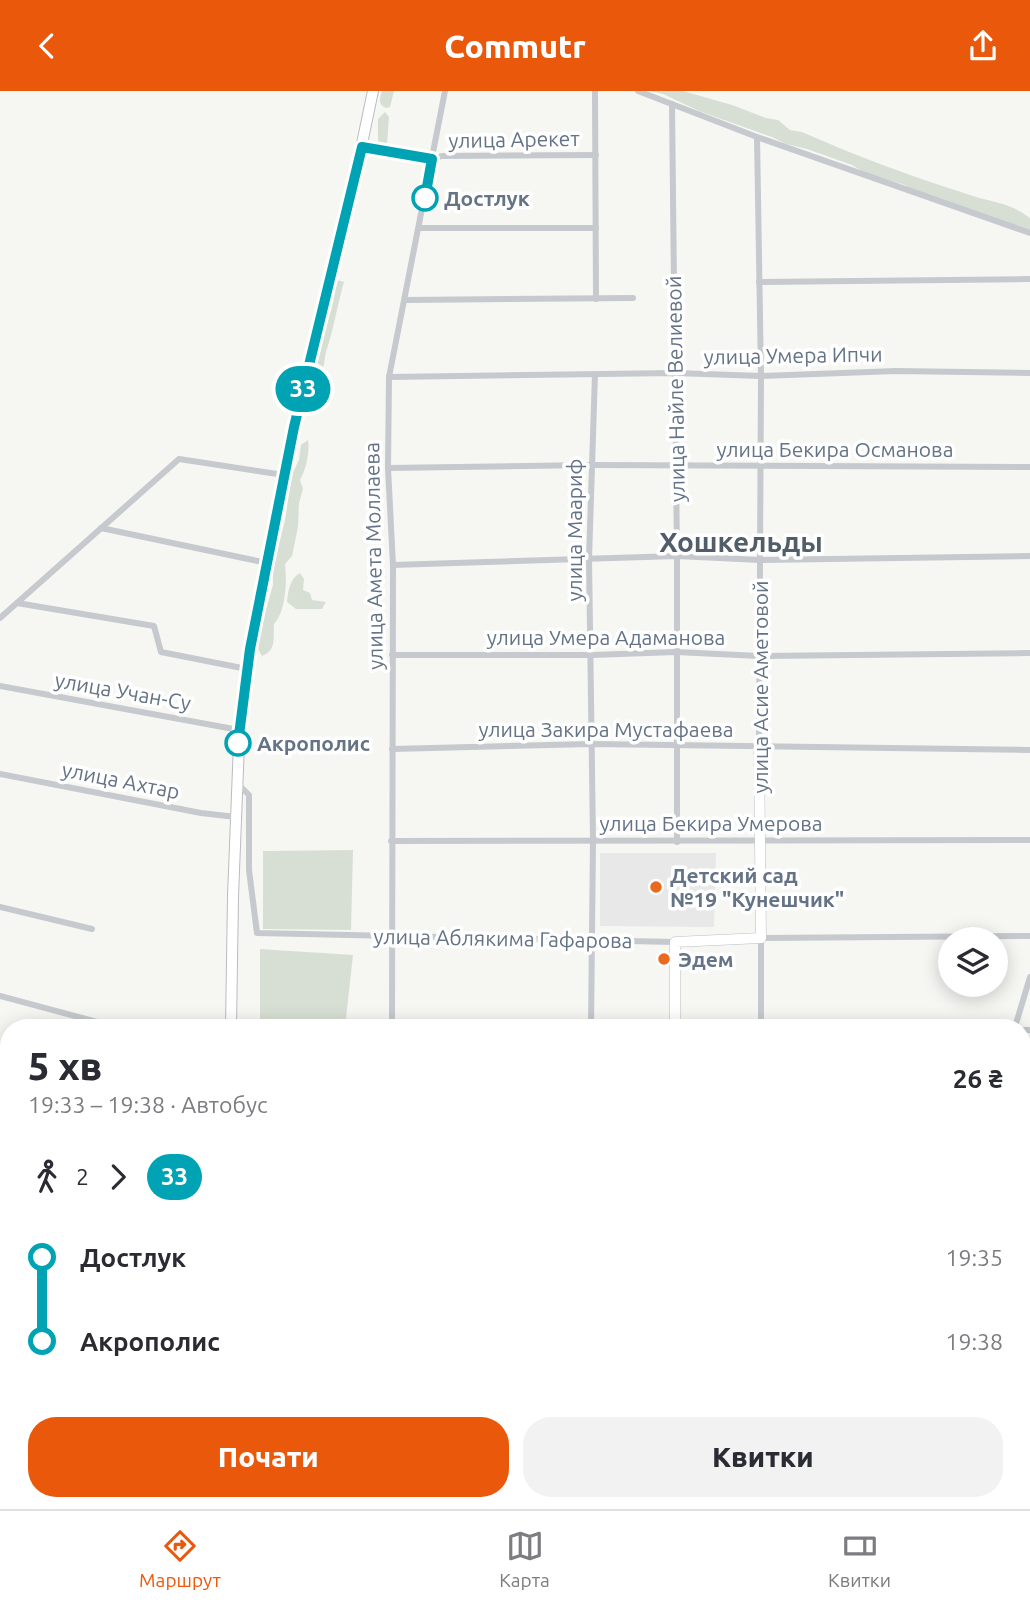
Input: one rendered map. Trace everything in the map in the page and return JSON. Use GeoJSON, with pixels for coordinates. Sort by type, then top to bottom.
{"type":"FeatureCollection","features":[{"type":"Feature","properties":{"kind":"main road"},"geometry":{"type":"LineString","coordinates":[[231,1019],[239,730],[247,669],[308,363],[362,147],[373,91]]}},
{"type":"Feature","properties":{"kind":"street","name":"улица Амета Моллаева"},"geometry":{"type":"LineString","coordinates":[[392,1019],[393,565],[388,468],[389,377],[445,91]]}},
{"type":"Feature","properties":{"kind":"street"},"geometry":{"type":"LineString","coordinates":[[596,91],[596,299]]}},
{"type":"Feature","properties":{"kind":"street"},"geometry":{"type":"LineString","coordinates":[[638,91],[757,137],[1030,233]]}},
{"type":"Feature","properties":{"kind":"street","name":"улица Найле Велиевой"},"geometry":{"type":"LineString","coordinates":[[672,104],[677,842]]}},
{"type":"Feature","properties":{"kind":"street","name":"улица Асие Аметовой"},"geometry":{"type":"LineString","coordinates":[[757,137],[761,376],[758,747],[762,841],[761,1019]]}},
{"type":"Feature","properties":{"kind":"street","name":"улица Арекет"},"geometry":{"type":"LineString","coordinates":[[362,147],[432,159],[442,156],[596,155]]}},
{"type":"Feature","properties":{"kind":"street"},"geometry":{"type":"LineString","coordinates":[[419,228],[596,228]]}},
{"type":"Feature","properties":{"kind":"street"},"geometry":{"type":"LineString","coordinates":[[759,282],[1030,279]]}},
{"type":"Feature","properties":{"kind":"street"},"geometry":{"type":"LineString","coordinates":[[405,300],[633,298]]}},
{"type":"Feature","properties":{"kind":"street","name":"улица Умера Ипчи"},"geometry":{"type":"LineString","coordinates":[[389,377],[675,373],[761,376],[896,371],[1030,373]]}},
{"type":"Feature","properties":{"kind":"street","name":"улица Маариф"},"geometry":{"type":"LineString","coordinates":[[591,1019],[593,840],[589,559],[595,374]]}},
{"type":"Feature","properties":{"kind":"street"},"geometry":{"type":"LineString","coordinates":[[0,618],[179,459],[284,475]]}},
{"type":"Feature","properties":{"kind":"street","name":"улица Бекира Османова"},"geometry":{"type":"LineString","coordinates":[[388,468],[591,465],[1030,467]]}},
{"type":"Feature","properties":{"kind":"street"},"geometry":{"type":"LineString","coordinates":[[101,529],[267,563]]}},
{"type":"Feature","properties":{"kind":"street"},"geometry":{"type":"LineString","coordinates":[[393,565],[677,556],[760,560],[1030,556]]}},
{"type":"Feature","properties":{"kind":"street"},"geometry":{"type":"LineString","coordinates":[[17,603],[154,626],[161,652],[247,669]]}},
{"type":"Feature","properties":{"kind":"street","name":"улица Умера Адаманова"},"geometry":{"type":"LineString","coordinates":[[392,655],[592,655],[676,652],[759,656],[1030,653]]}},
{"type":"Feature","properties":{"kind":"street","name":"улица Учан-Су"},"geometry":{"type":"LineString","coordinates":[[0,687],[239,730]]}},
{"type":"Feature","properties":{"kind":"street","name":"улица Закира Мустафаева"},"geometry":{"type":"LineString","coordinates":[[392,749],[591,744],[1030,750]]}},
{"type":"Feature","properties":{"kind":"street","name":"улица Ахтар"},"geometry":{"type":"LineString","coordinates":[[0,774],[201,813],[236,817]]}},
{"type":"Feature","properties":{"kind":"street","name":"улица Аблякима Гафарова"},"geometry":{"type":"LineString","coordinates":[[237,782],[249,795],[250,870],[257,933],[675,941],[1030,936]]}},
{"type":"Feature","properties":{"kind":"street","name":"улица Бекира Умерова"},"geometry":{"type":"LineString","coordinates":[[391,841],[1030,840]]}},
{"type":"Feature","properties":{"kind":"street"},"geometry":{"type":"LineString","coordinates":[[0,907],[92,929]]}},
{"type":"Feature","properties":{"kind":"street"},"geometry":{"type":"LineString","coordinates":[[675,941],[675,1019]]}},
{"type":"Feature","properties":{"kind":"street"},"geometry":{"type":"LineString","coordinates":[[1017,1019],[1030,977]]}},
{"type":"Feature","properties":{"kind":"street"},"geometry":{"type":"LineString","coordinates":[[0,996],[86,1019]]}},
{"type":"Feature","properties":{"kind":"shaded area"},"geometry":{"type":"Polygon","coordinates":[[[382,91],[394,91],[390,107],[386,108],[380,103],[382,91]]]}},
{"type":"Feature","properties":{"kind":"shaded area"},"geometry":{"type":"Polygon","coordinates":[[[650,91],[683,91],[778,120],[790,130],[802,132],[885,166],[1015,209],[1030,218],[1030,231],[865,173],[852,165],[786,144],[650,91]]]}},
{"type":"Feature","properties":{"kind":"shaded area"},"geometry":{"type":"Polygon","coordinates":[[[385,112],[389,117],[387,143],[383,145],[378,141],[378,119],[385,112]]]}},
{"type":"Feature","properties":{"kind":"shaded area"},"geometry":{"type":"Polygon","coordinates":[[[337,280],[344,282],[319,379],[315,378],[316,360],[333,304],[337,280]]]}},
{"type":"Feature","properties":{"kind":"shaded area"},"geometry":{"type":"Polygon","coordinates":[[[308,440],[307,461],[300,480],[303,489],[299,503],[298,527],[292,556],[285,564],[286,587],[283,604],[274,624],[272,647],[262,656],[258,649],[259,634],[273,585],[273,569],[285,520],[292,474],[299,460],[301,445],[308,440]]]}},
{"type":"Feature","properties":{"kind":"shaded area"},"geometry":{"type":"Polygon","coordinates":[[[300,573],[304,579],[303,590],[310,593],[312,600],[326,602],[322,609],[296,609],[287,602],[292,581],[300,573]]]}},
{"type":"Feature","properties":{"kind":"shaded area"},"geometry":{"type":"Polygon","coordinates":[[[353,850],[351,930],[263,929],[263,851],[353,850]]]}},
{"type":"Feature","properties":{"kind":"shaded area"},"geometry":{"type":"Polygon","coordinates":[[[600,853],[716,853],[714,927],[600,926],[600,853]]]}},
{"type":"Feature","properties":{"kind":"shaded area"},"geometry":{"type":"Polygon","coordinates":[[[260,949],[353,955],[346,1019],[260,1019],[260,949]]]}},
{"type":"Feature","properties":{"kind":"bus line","name":"33"},"geometry":{"type":"LineString","coordinates":[[238,743],[250,649],[294,427],[362,147],[432,159],[425,198]]}},
{"type":"Feature","properties":{"kind":"place","name":"Достлук"},"geometry":{"type":"Point","coordinates":[425,198]}},
{"type":"Feature","properties":{"kind":"place","name":"Акрополис"},"geometry":{"type":"Point","coordinates":[238,743]}},
{"type":"Feature","properties":{"kind":"place","name":"Детский сад №19 \"Кунешчик\""},"geometry":{"type":"Point","coordinates":[656,887]}},
{"type":"Feature","properties":{"kind":"place","name":"Эдем"},"geometry":{"type":"Point","coordinates":[664,959]}},
{"type":"Feature","properties":{"kind":"district","name":"Хошкельды"},"geometry":{"type":"Point","coordinates":[741,541]}}]}
